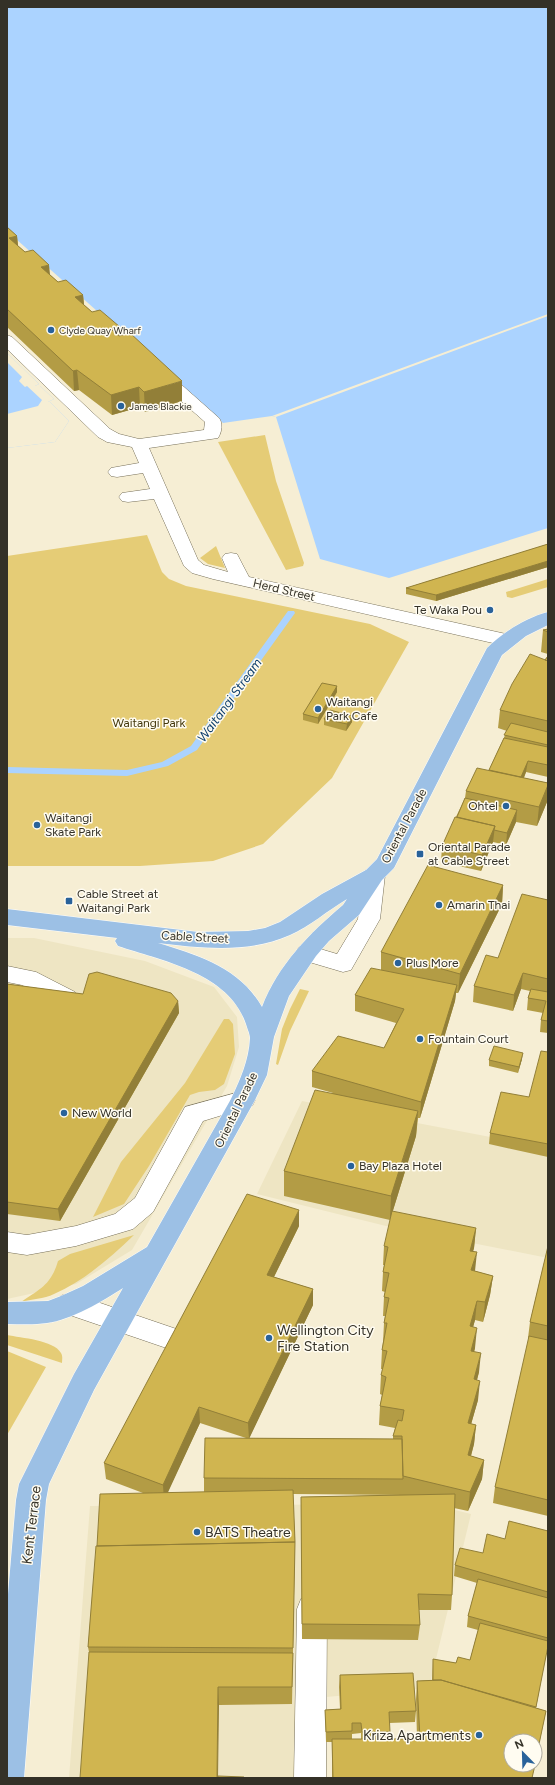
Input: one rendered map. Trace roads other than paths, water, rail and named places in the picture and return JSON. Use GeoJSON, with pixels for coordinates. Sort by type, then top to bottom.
{"type":"FeatureCollection","features":[{"type":"Feature","properties":{"kind":"main road","name":"Oriental Parade"},"geometry":{"type":"LineString","coordinates":[[157,1253],[243,1100],[255,1075],[262,1038],[278,995],[307,953],[321,936],[351,910],[374,875],[386,863],[494,652],[506,640],[529,626],[548,618]]}},
{"type":"Feature","properties":{"kind":"main road","name":"Cable Street"},"geometry":{"type":"LineString","coordinates":[[7,917],[198,940],[223,941],[253,938],[276,933],[290,926],[315,908],[374,875]]}},
{"type":"Feature","properties":{"kind":"main road","name":"Cable Street"},"geometry":{"type":"LineString","coordinates":[[71,924],[176,958],[218,976],[234,987],[248,1003],[262,1038]]}},
{"type":"Feature","properties":{"kind":"main road"},"geometry":{"type":"LineString","coordinates":[[7,1313],[48,1312],[71,1304],[92,1294],[157,1253]]}},
{"type":"Feature","properties":{"kind":"main road","name":"Kent Terrace"},"geometry":{"type":"LineString","coordinates":[[8,1766],[31,1500],[34,1484],[53,1442],[84,1382],[157,1253]]}},
{"type":"Feature","properties":{"kind":"street"},"geometry":{"type":"LineString","coordinates":[[7,340],[104,433],[113,438],[139,444],[179,443],[212,434],[213,421],[147,362]]}},
{"type":"Feature","properties":{"kind":"street","name":"Herd Street"},"geometry":{"type":"LineString","coordinates":[[139,444],[190,562],[198,569],[506,640]]}},
{"type":"Feature","properties":{"kind":"street"},"geometry":{"type":"LineString","coordinates":[[117,472],[148,467]]}},
{"type":"Feature","properties":{"kind":"street"},"geometry":{"type":"LineString","coordinates":[[128,497],[160,493]]}},
{"type":"Feature","properties":{"kind":"street"},"geometry":{"type":"LineString","coordinates":[[231,558],[241,580]]}},
{"type":"Feature","properties":{"kind":"street"},"geometry":{"type":"LineString","coordinates":[[307,953],[343,964],[369,919],[374,875]]}},
{"type":"Feature","properties":{"kind":"street"},"geometry":{"type":"LineString","coordinates":[[7,974],[28,978],[67,998],[66,1003]]}},
{"type":"Feature","properties":{"kind":"street"},"geometry":{"type":"LineString","coordinates":[[7,1242],[27,1245],[76,1236],[124,1222],[144,1205],[194,1114],[243,1100]]}},
{"type":"Feature","properties":{"kind":"street"},"geometry":{"type":"LineString","coordinates":[[71,1304],[178,1341]]}},
{"type":"Feature","properties":{"kind":"street"},"geometry":{"type":"LineString","coordinates":[[310,1778],[312,1579]]}},
{"type":"Feature","properties":{"kind":"water"},"geometry":{"type":"Polygon","coordinates":[[[7,7],[548,7],[548,528],[389,578],[320,559],[276,417],[272,416],[223,423],[7,231],[7,7]]]}},
{"type":"Feature","properties":{"kind":"water"},"geometry":{"type":"Polygon","coordinates":[[[7,353],[39,384],[35,386],[40,386],[54,399],[48,402],[50,402],[69,421],[55,442],[7,448],[7,353]]]}},
{"type":"Feature","properties":{"kind":"waterway","name":"Waitangi Stream"},"geometry":{"type":"LineString","coordinates":[[7,770],[127,773],[165,764],[194,748],[291,613]]}},
{"type":"Feature","properties":{"kind":"place","name":"Clyde Quay Wharf"},"geometry":{"type":"Point","coordinates":[51,330]}},
{"type":"Feature","properties":{"kind":"place","name":"James Blackie"},"geometry":{"type":"Point","coordinates":[121,406]}},
{"type":"Feature","properties":{"kind":"place","name":"Te Waka Pou"},"geometry":{"type":"Point","coordinates":[490,610]}},
{"type":"Feature","properties":{"kind":"place","name":"Waitangi Park Cafe"},"geometry":{"type":"Point","coordinates":[318,709]}},
{"type":"Feature","properties":{"kind":"place","name":"Ohtel"},"geometry":{"type":"Point","coordinates":[506,806]}},
{"type":"Feature","properties":{"kind":"place","name":"Waitangi Skate Park"},"geometry":{"type":"Point","coordinates":[37,825]}},
{"type":"Feature","properties":{"kind":"place","name":"Oriental Parade at Cable Street"},"geometry":{"type":"Point","coordinates":[420,854]}},
{"type":"Feature","properties":{"kind":"place","name":"Cable Street at Waitangi Park"},"geometry":{"type":"Point","coordinates":[69,901]}},
{"type":"Feature","properties":{"kind":"place","name":"Amarin Thai"},"geometry":{"type":"Point","coordinates":[439,905]}},
{"type":"Feature","properties":{"kind":"place","name":"Plus More"},"geometry":{"type":"Point","coordinates":[398,963]}},
{"type":"Feature","properties":{"kind":"place","name":"Fountain Court"},"geometry":{"type":"Point","coordinates":[420,1039]}},
{"type":"Feature","properties":{"kind":"place","name":"New World"},"geometry":{"type":"Point","coordinates":[64,1113]}},
{"type":"Feature","properties":{"kind":"place","name":"Bay Plaza Hotel"},"geometry":{"type":"Point","coordinates":[351,1166]}},
{"type":"Feature","properties":{"kind":"place","name":"Wellington City Fire Station"},"geometry":{"type":"Point","coordinates":[269,1338]}},
{"type":"Feature","properties":{"kind":"place","name":"BATS Theatre"},"geometry":{"type":"Point","coordinates":[197,1532]}},
{"type":"Feature","properties":{"kind":"place","name":"Kriza Apartments"},"geometry":{"type":"Point","coordinates":[479,1735]}},
{"type":"Feature","properties":{"kind":"park label","name":"Waitangi Park"},"geometry":{"type":"Point","coordinates":[149,723]}}]}
